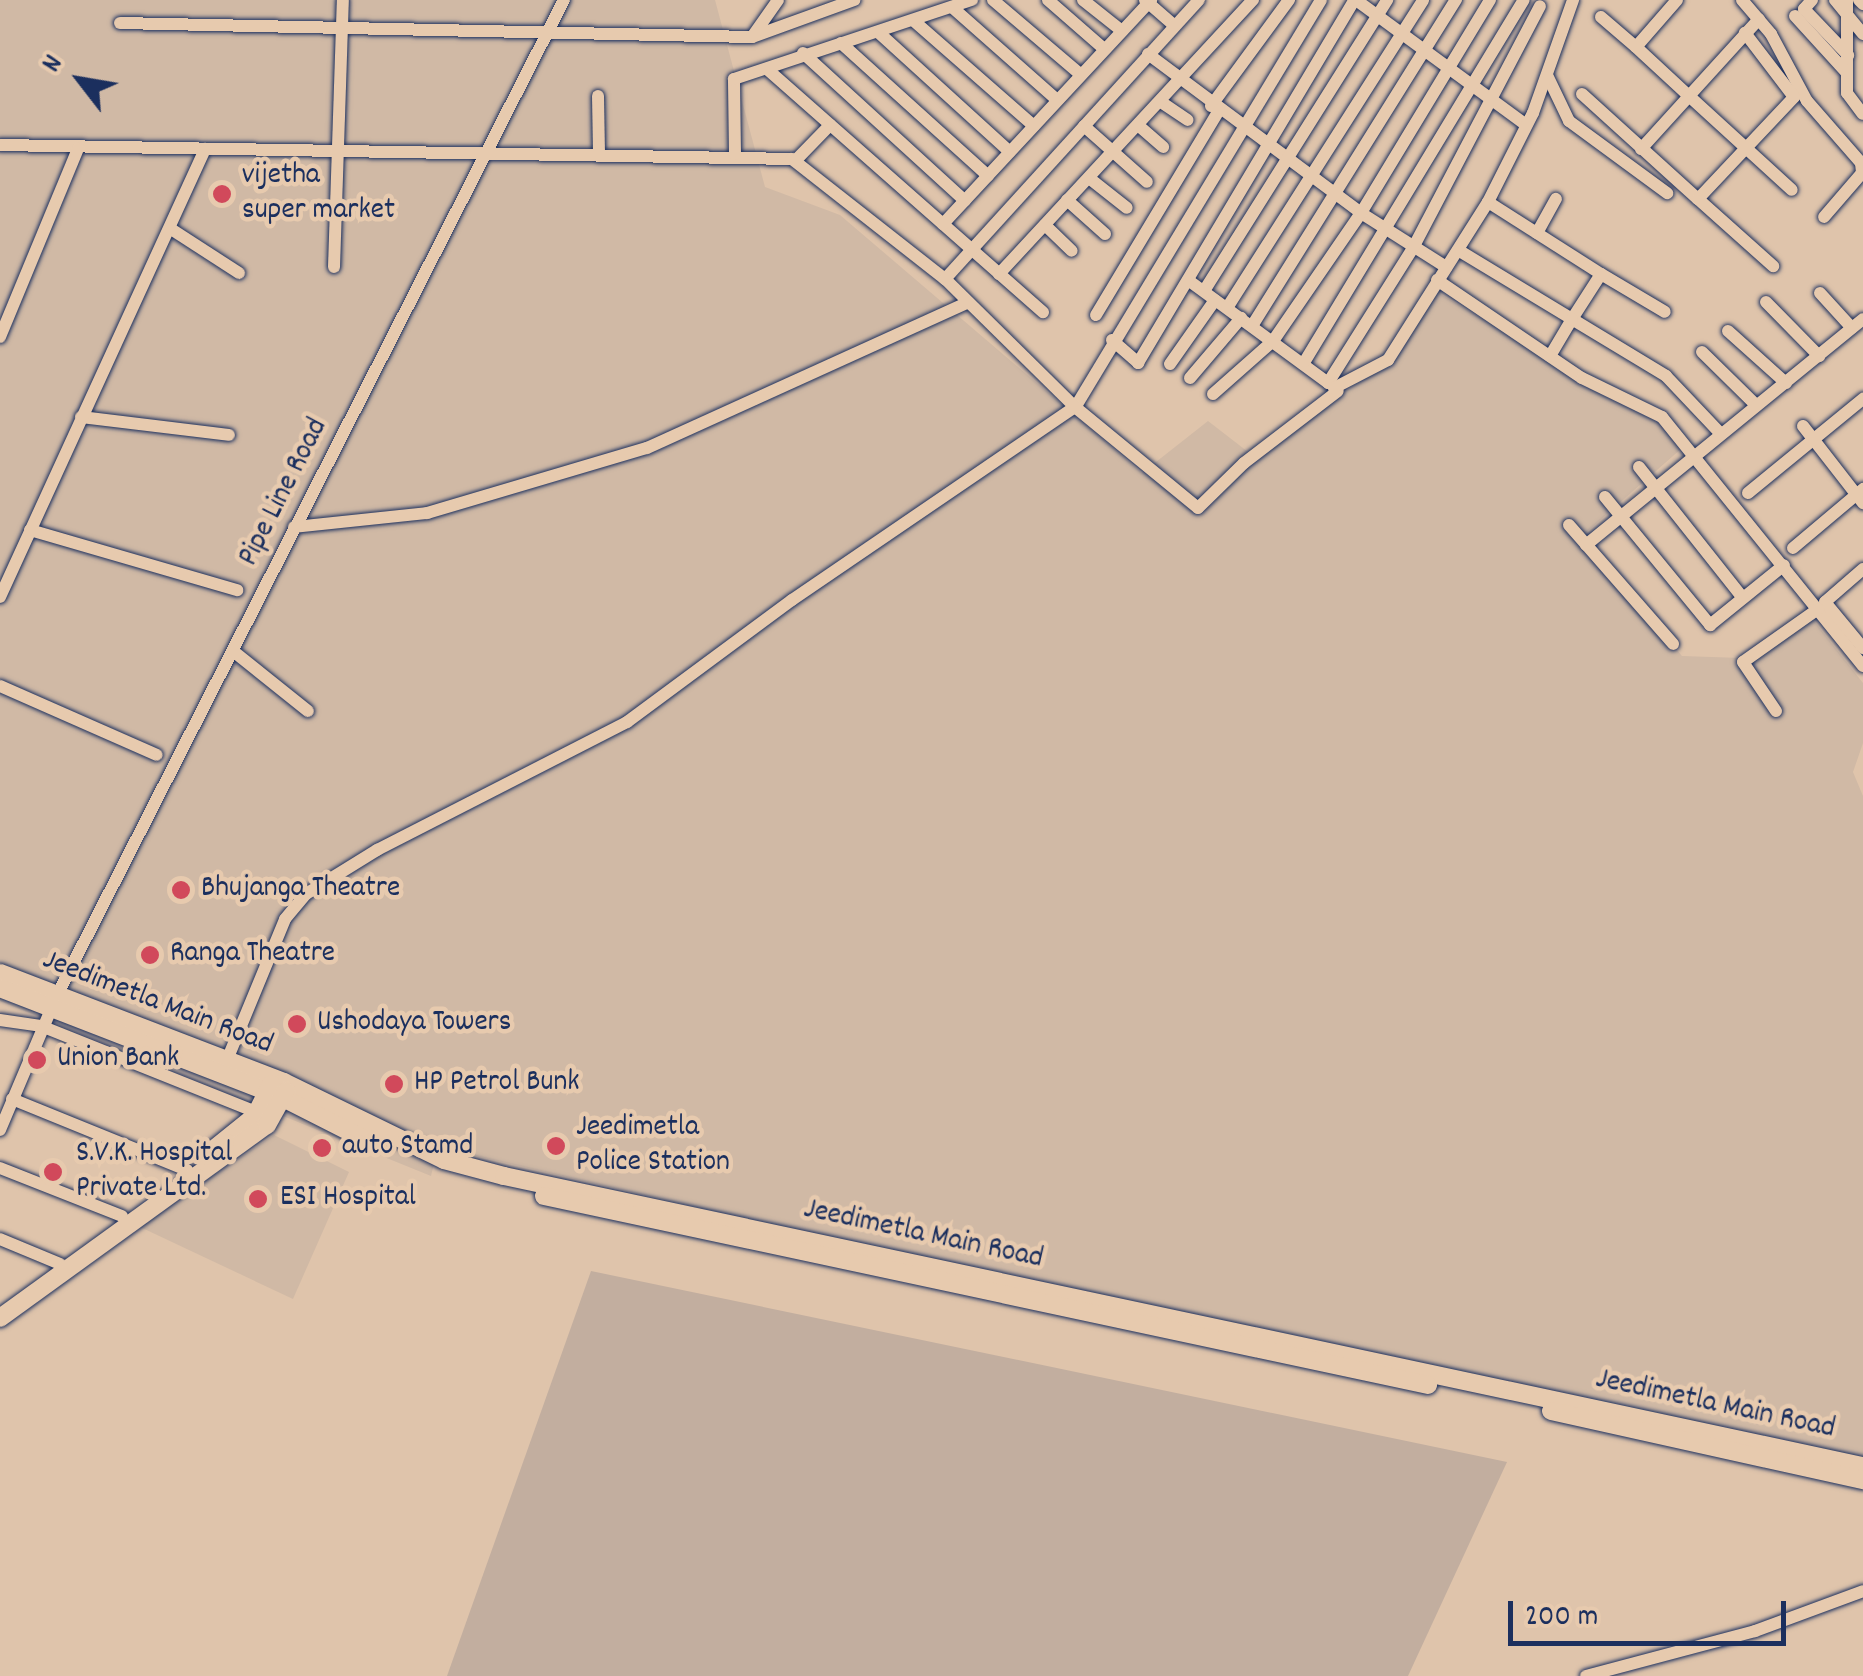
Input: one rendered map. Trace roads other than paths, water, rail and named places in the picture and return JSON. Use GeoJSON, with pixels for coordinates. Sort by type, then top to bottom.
{"type":"FeatureCollection","features":[{"type":"Feature","properties":{"kind":"main road","name":"Jeedimetla Main Road"},"geometry":{"type":"LineString","coordinates":[[0,973],[54,1002],[277,1091],[308,1111],[439,1169],[1863,1466]]}},
{"type":"Feature","properties":{"kind":"main road","name":"Jeedimetla Main Road"},"geometry":{"type":"LineString","coordinates":[[0,988],[140,1027],[329,1102],[351,1120],[444,1160],[575,1198],[1863,1480]]}},
{"type":"Feature","properties":{"kind":"main road"},"geometry":{"type":"LineString","coordinates":[[140,1027],[155,1040],[351,1120]]}},
{"type":"Feature","properties":{"kind":"main road"},"geometry":{"type":"LineString","coordinates":[[0,1318],[262,1119],[277,1091]]}},
{"type":"Feature","properties":{"kind":"main road"},"geometry":{"type":"LineString","coordinates":[[0,1310],[122,1216],[262,1119],[308,1111]]}},
{"type":"Feature","properties":{"kind":"street"},"geometry":{"type":"LineString","coordinates":[[334,267],[342,146],[344,0]]}},
{"type":"Feature","properties":{"kind":"street","name":"Pipe Line Road"},"geometry":{"type":"LineString","coordinates":[[0,1130],[6,1107],[42,1026],[564,0]]}},
{"type":"Feature","properties":{"kind":"street"},"geometry":{"type":"LineString","coordinates":[[752,37],[778,0]]}},
{"type":"Feature","properties":{"kind":"street"},"geometry":{"type":"LineString","coordinates":[[120,23],[343,24],[546,34],[752,37],[854,0]]}},
{"type":"Feature","properties":{"kind":"street"},"geometry":{"type":"LineString","coordinates":[[735,154],[734,79],[972,0]]}},
{"type":"Feature","properties":{"kind":"street"},"geometry":{"type":"LineString","coordinates":[[993,0],[1080,74]]}},
{"type":"Feature","properties":{"kind":"street"},"geometry":{"type":"LineString","coordinates":[[1048,0],[1103,48]]}},
{"type":"Feature","properties":{"kind":"street"},"geometry":{"type":"LineString","coordinates":[[1084,0],[1122,32]]}},
{"type":"Feature","properties":{"kind":"street"},"geometry":{"type":"LineString","coordinates":[[945,279],[1199,0]]}},
{"type":"Feature","properties":{"kind":"street"},"geometry":{"type":"LineString","coordinates":[[999,274],[1253,0]]}},
{"type":"Feature","properties":{"kind":"street"},"geometry":{"type":"LineString","coordinates":[[1096,315],[1216,108],[1289,0]]}},
{"type":"Feature","properties":{"kind":"street"},"geometry":{"type":"LineString","coordinates":[[227,1060],[284,920],[306,894],[377,850],[627,722],[792,600],[1075,407],[1112,340],[1322,0]]}},
{"type":"Feature","properties":{"kind":"street"},"geometry":{"type":"LineString","coordinates":[[1112,340],[1138,363],[1355,0],[1425,49],[1490,103],[1526,121]]}},
{"type":"Feature","properties":{"kind":"street"},"geometry":{"type":"LineString","coordinates":[[1215,300],[1290,160],[1387,0]]}},
{"type":"Feature","properties":{"kind":"street"},"geometry":{"type":"LineString","coordinates":[[1170,364],[1215,300],[1315,176],[1423,0]]}},
{"type":"Feature","properties":{"kind":"street"},"geometry":{"type":"LineString","coordinates":[[1190,378],[1246,322],[1336,191],[1456,0]]}},
{"type":"Feature","properties":{"kind":"street"},"geometry":{"type":"LineString","coordinates":[[1213,394],[1273,341],[1361,213],[1490,0]]}},
{"type":"Feature","properties":{"kind":"street"},"geometry":{"type":"LineString","coordinates":[[1305,361],[1524,0]]}},
{"type":"Feature","properties":{"kind":"street"},"geometry":{"type":"LineString","coordinates":[[0,146],[342,146],[484,152],[735,154],[796,160],[945,279],[1075,407],[1198,508],[1333,387],[1388,360],[1488,202],[1547,75],[1570,0]]}},
{"type":"Feature","properties":{"kind":"street"},"geometry":{"type":"LineString","coordinates":[[1526,121],[1570,0]]}},
{"type":"Feature","properties":{"kind":"street"},"geometry":{"type":"LineString","coordinates":[[1636,48],[1677,0]]}},
{"type":"Feature","properties":{"kind":"street"},"geometry":{"type":"LineString","coordinates":[[1742,0],[1759,19],[1808,101],[1861,163],[1862,174],[1824,217]]}},
{"type":"Feature","properties":{"kind":"street"},"geometry":{"type":"LineString","coordinates":[[1812,0],[1804,9],[1848,55]]}},
{"type":"Feature","properties":{"kind":"street"},"geometry":{"type":"LineString","coordinates":[[1835,0],[1847,6],[1863,34]]}},
{"type":"Feature","properties":{"kind":"street"},"geometry":{"type":"LineString","coordinates":[[943,224],[1148,1],[1174,25]]}},
{"type":"Feature","properties":{"kind":"street"},"geometry":{"type":"LineString","coordinates":[[1333,387],[1413,248],[1540,6]]}},
{"type":"Feature","properties":{"kind":"street"},"geometry":{"type":"LineString","coordinates":[[1847,6],[1847,93],[1863,114]]}},
{"type":"Feature","properties":{"kind":"street"},"geometry":{"type":"LineString","coordinates":[[952,8],[1057,100]]}},
{"type":"Feature","properties":{"kind":"street"},"geometry":{"type":"LineString","coordinates":[[1601,16],[1792,190]]}},
{"type":"Feature","properties":{"kind":"street"},"geometry":{"type":"LineString","coordinates":[[1795,16],[1847,73]]}},
{"type":"Feature","properties":{"kind":"street"},"geometry":{"type":"LineString","coordinates":[[1640,149],[1759,19]]}},
{"type":"Feature","properties":{"kind":"street"},"geometry":{"type":"LineString","coordinates":[[914,21],[1034,126]]}},
{"type":"Feature","properties":{"kind":"street"},"geometry":{"type":"LineString","coordinates":[[878,32],[1010,152]]}},
{"type":"Feature","properties":{"kind":"street"},"geometry":{"type":"LineString","coordinates":[[1698,199],[1796,92],[1746,34]]}},
{"type":"Feature","properties":{"kind":"street"},"geometry":{"type":"LineString","coordinates":[[841,42],[988,176]]}},
{"type":"Feature","properties":{"kind":"street"},"geometry":{"type":"LineString","coordinates":[[803,53],[965,201]]}},
{"type":"Feature","properties":{"kind":"street"},"geometry":{"type":"LineString","coordinates":[[1148,54],[1180,82],[1336,191],[1361,213],[1446,267]]}},
{"type":"Feature","properties":{"kind":"street"},"geometry":{"type":"LineString","coordinates":[[767,69],[1044,312]]}},
{"type":"Feature","properties":{"kind":"street"},"geometry":{"type":"LineString","coordinates":[[1547,75],[1570,121],[1667,193]]}},
{"type":"Feature","properties":{"kind":"street"},"geometry":{"type":"LineString","coordinates":[[1582,94],[1773,266]]}},
{"type":"Feature","properties":{"kind":"street"},"geometry":{"type":"LineString","coordinates":[[598,96],[599,152]]}},
{"type":"Feature","properties":{"kind":"street"},"geometry":{"type":"LineString","coordinates":[[1161,102],[1188,120]]}},
{"type":"Feature","properties":{"kind":"street"},"geometry":{"type":"LineString","coordinates":[[796,160],[830,125]]}},
{"type":"Feature","properties":{"kind":"street"},"geometry":{"type":"LineString","coordinates":[[1084,126],[1147,182]]}},
{"type":"Feature","properties":{"kind":"street"},"geometry":{"type":"LineString","coordinates":[[1139,126],[1163,147]]}},
{"type":"Feature","properties":{"kind":"street"},"geometry":{"type":"LineString","coordinates":[[0,337],[78,149]]}},
{"type":"Feature","properties":{"kind":"street"},"geometry":{"type":"LineString","coordinates":[[0,597],[205,149]]}},
{"type":"Feature","properties":{"kind":"street"},"geometry":{"type":"LineString","coordinates":[[1089,178],[1127,208]]}},
{"type":"Feature","properties":{"kind":"street"},"geometry":{"type":"LineString","coordinates":[[1537,233],[1556,199]]}},
{"type":"Feature","properties":{"kind":"street"},"geometry":{"type":"LineString","coordinates":[[1068,200],[1105,234]]}},
{"type":"Feature","properties":{"kind":"street"},"geometry":{"type":"LineString","coordinates":[[1488,202],[1665,312]]}},
{"type":"Feature","properties":{"kind":"street"},"geometry":{"type":"LineString","coordinates":[[1045,225],[1072,251]]}},
{"type":"Feature","properties":{"kind":"street"},"geometry":{"type":"LineString","coordinates":[[171,229],[239,272]]}},
{"type":"Feature","properties":{"kind":"street"},"geometry":{"type":"LineString","coordinates":[[1458,250],[1666,376],[1718,432]]}},
{"type":"Feature","properties":{"kind":"street"},"geometry":{"type":"LineString","coordinates":[[1550,356],[1601,274]]}},
{"type":"Feature","properties":{"kind":"street"},"geometry":{"type":"LineString","coordinates":[[1188,280],[1305,361],[1333,387]]}},
{"type":"Feature","properties":{"kind":"street"},"geometry":{"type":"LineString","coordinates":[[1437,280],[1550,356],[1662,417],[1694,450],[1863,666]]}},
{"type":"Feature","properties":{"kind":"street"},"geometry":{"type":"LineString","coordinates":[[1586,544],[1694,450],[1858,324],[1820,293]]}},
{"type":"Feature","properties":{"kind":"street"},"geometry":{"type":"LineString","coordinates":[[1766,302],[1819,356]]}},
{"type":"Feature","properties":{"kind":"street"},"geometry":{"type":"LineString","coordinates":[[294,527],[428,513],[647,448],[967,303]]}},
{"type":"Feature","properties":{"kind":"street"},"geometry":{"type":"LineString","coordinates":[[1728,331],[1786,383]]}},
{"type":"Feature","properties":{"kind":"street"},"geometry":{"type":"LineString","coordinates":[[1702,352],[1754,404]]}},
{"type":"Feature","properties":{"kind":"street"},"geometry":{"type":"LineString","coordinates":[[1748,493],[1863,399]]}},
{"type":"Feature","properties":{"kind":"street"},"geometry":{"type":"LineString","coordinates":[[82,417],[229,435]]}},
{"type":"Feature","properties":{"kind":"street"},"geometry":{"type":"LineString","coordinates":[[1792,548],[1861,496],[1803,426]]}},
{"type":"Feature","properties":{"kind":"street"},"geometry":{"type":"LineString","coordinates":[[1639,467],[1742,597]]}},
{"type":"Feature","properties":{"kind":"street"},"geometry":{"type":"LineString","coordinates":[[1605,497],[1710,624],[1784,565]]}},
{"type":"Feature","properties":{"kind":"street"},"geometry":{"type":"LineString","coordinates":[[1570,526],[1673,644]]}},
{"type":"Feature","properties":{"kind":"street"},"geometry":{"type":"LineString","coordinates":[[30,530],[237,590]]}},
{"type":"Feature","properties":{"kind":"street"},"geometry":{"type":"LineString","coordinates":[[1828,587],[1863,560]]}},
{"type":"Feature","properties":{"kind":"street"},"geometry":{"type":"LineString","coordinates":[[1863,569],[1825,602],[1863,648]]}},
{"type":"Feature","properties":{"kind":"street"},"geometry":{"type":"LineString","coordinates":[[1776,710],[1743,662],[1818,608]]}},
{"type":"Feature","properties":{"kind":"street"},"geometry":{"type":"LineString","coordinates":[[233,651],[308,711]]}},
{"type":"Feature","properties":{"kind":"street"},"geometry":{"type":"LineString","coordinates":[[0,686],[158,756]]}},
{"type":"Feature","properties":{"kind":"street"},"geometry":{"type":"LineString","coordinates":[[0,1020],[42,1026],[262,1119]]}},
{"type":"Feature","properties":{"kind":"street"},"geometry":{"type":"LineString","coordinates":[[6,1107],[188,1170]]}},
{"type":"Feature","properties":{"kind":"street"},"geometry":{"type":"LineString","coordinates":[[0,1168],[122,1216]]}},
{"type":"Feature","properties":{"kind":"street"},"geometry":{"type":"LineString","coordinates":[[0,1239],[60,1264]]}},
{"type":"Feature","properties":{"kind":"street"},"geometry":{"type":"LineString","coordinates":[[1586,1676],[1755,1631],[1863,1591]]}},
{"type":"Feature","properties":{"kind":"place","name":"vijetha super market"},"geometry":{"type":"Point","coordinates":[222,194]}},
{"type":"Feature","properties":{"kind":"place","name":"Bhujanga Theatre"},"geometry":{"type":"Point","coordinates":[181,890]}},
{"type":"Feature","properties":{"kind":"place","name":"Ranga Theatre"},"geometry":{"type":"Point","coordinates":[150,955]}},
{"type":"Feature","properties":{"kind":"place","name":"Ushodaya Towers"},"geometry":{"type":"Point","coordinates":[297,1024]}},
{"type":"Feature","properties":{"kind":"place","name":"Union Bank"},"geometry":{"type":"Point","coordinates":[37,1060]}},
{"type":"Feature","properties":{"kind":"place","name":"HP Petrol Bunk"},"geometry":{"type":"Point","coordinates":[394,1084]}},
{"type":"Feature","properties":{"kind":"place","name":"Jeedimetla Police Station"},"geometry":{"type":"Point","coordinates":[556,1146]}},
{"type":"Feature","properties":{"kind":"place","name":"auto Stamd"},"geometry":{"type":"Point","coordinates":[322,1148]}},
{"type":"Feature","properties":{"kind":"place","name":"S.V.K. Hospital Private Ltd."},"geometry":{"type":"Point","coordinates":[53,1172]}},
{"type":"Feature","properties":{"kind":"place","name":"ESI Hospital"},"geometry":{"type":"Point","coordinates":[258,1199]}}]}
